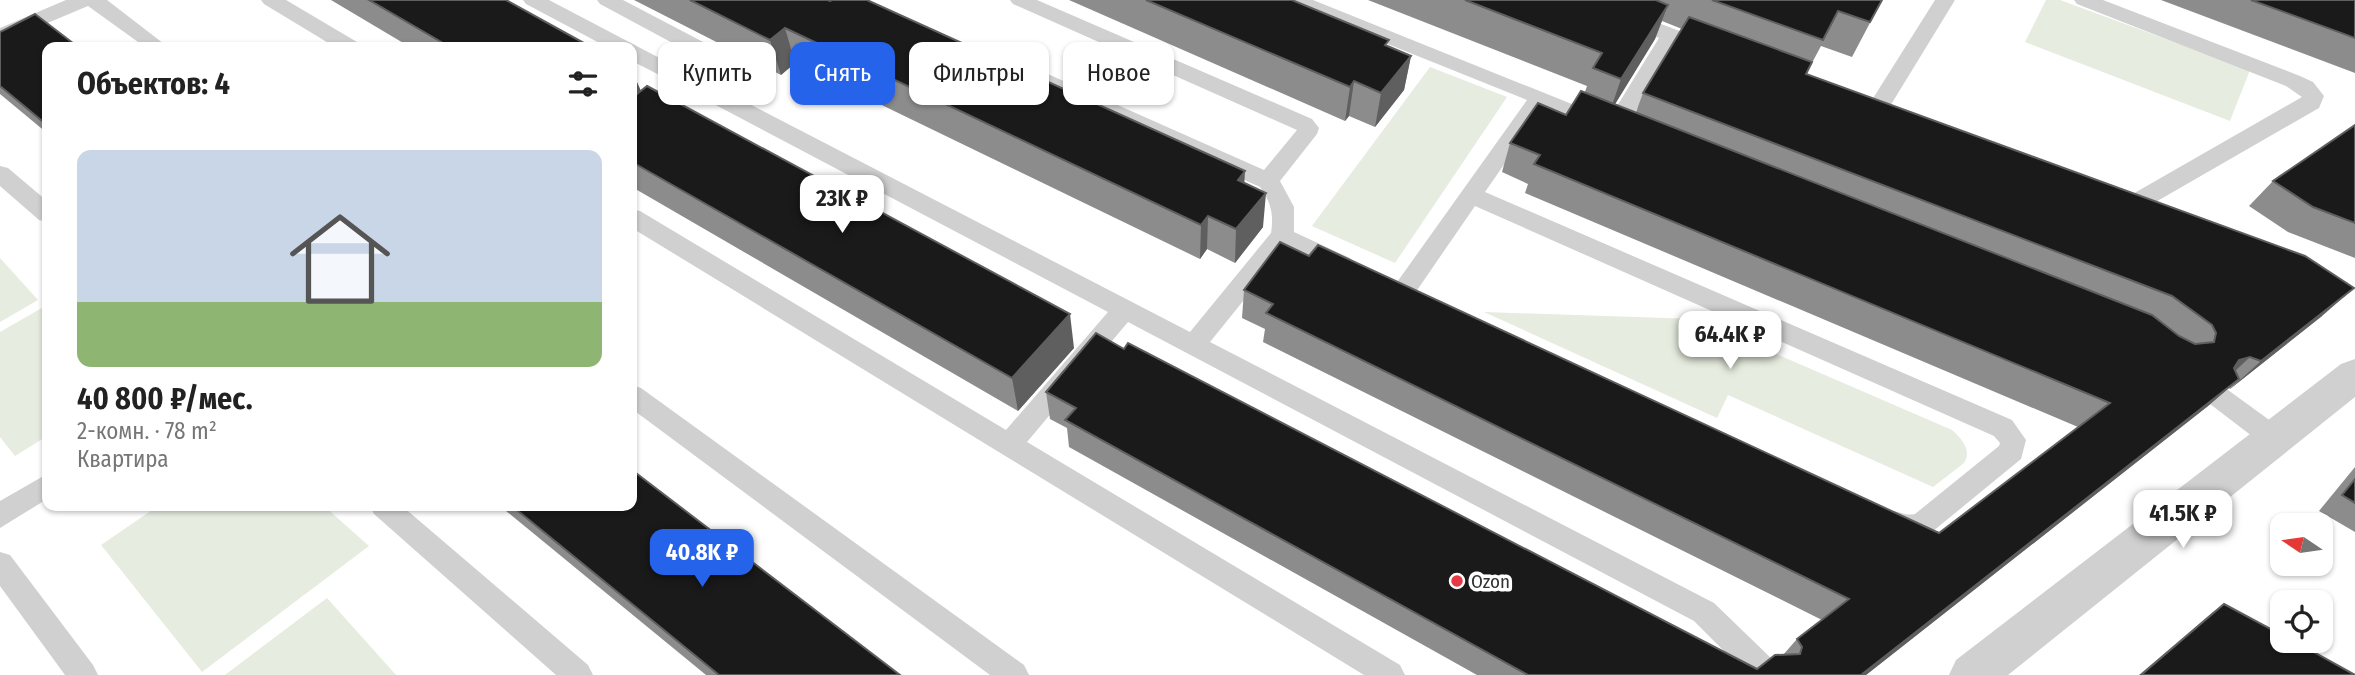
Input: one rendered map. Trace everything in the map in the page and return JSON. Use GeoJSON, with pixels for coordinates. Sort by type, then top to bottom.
{"type":"FeatureCollection","features":[{"type":"Feature","properties":{"kind":"street"},"geometry":{"type":"LineString","coordinates":[[1972,675],[2355,374]]}},
{"type":"Feature","properties":{"kind":"lane"},"geometry":{"type":"LineString","coordinates":[[0,36],[84,0]]}},
{"type":"Feature","properties":{"kind":"lane"},"geometry":{"type":"LineString","coordinates":[[94,0],[151,42]]}},
{"type":"Feature","properties":{"kind":"lane"},"geometry":{"type":"LineString","coordinates":[[271,0],[342,42]]}},
{"type":"Feature","properties":{"kind":"lane"},"geometry":{"type":"LineString","coordinates":[[533,0],[613,42]]}},
{"type":"Feature","properties":{"kind":"lane"},"geometry":{"type":"LineString","coordinates":[[607,0],[690,42]]}},
{"type":"Feature","properties":{"kind":"lane"},"geometry":{"type":"LineString","coordinates":[[1020,0],[1304,124],[1308,128],[1306,134],[1268,181]]}},
{"type":"Feature","properties":{"kind":"lane"},"geometry":{"type":"LineString","coordinates":[[1296,0],[1641,138]]}},
{"type":"Feature","properties":{"kind":"lane"},"geometry":{"type":"LineString","coordinates":[[1577,0],[1723,54]]}},
{"type":"Feature","properties":{"kind":"lane"},"geometry":{"type":"LineString","coordinates":[[2084,0],[2293,81],[2306,87],[2313,96],[2312,103],[2132,205]]}},
{"type":"Feature","properties":{"kind":"lane"},"geometry":{"type":"LineString","coordinates":[[1876,111],[1938,2]]}},
{"type":"Feature","properties":{"kind":"lane"},"geometry":{"type":"LineString","coordinates":[[1615,127],[1671,35]]}},
{"type":"Feature","properties":{"kind":"lane"},"geometry":{"type":"LineString","coordinates":[[637,55],[658,66]]}},
{"type":"Feature","properties":{"kind":"lane"},"geometry":{"type":"LineString","coordinates":[[1049,82],[1268,181],[1282,198],[1286,217],[1282,236],[1193,345]]}},
{"type":"Feature","properties":{"kind":"lane"},"geometry":{"type":"LineString","coordinates":[[1403,292],[1539,97]]}},
{"type":"Feature","properties":{"kind":"lane"},"geometry":{"type":"LineString","coordinates":[[1850,101],[1901,120]]}},
{"type":"Feature","properties":{"kind":"lane"},"geometry":{"type":"LineString","coordinates":[[637,127],[666,105]]}},
{"type":"Feature","properties":{"kind":"lane"},"geometry":{"type":"LineString","coordinates":[[733,105],[1704,612],[1764,671]]}},
{"type":"Feature","properties":{"kind":"lane"},"geometry":{"type":"LineString","coordinates":[[0,174],[42,211]]}},
{"type":"Feature","properties":{"kind":"lane"},"geometry":{"type":"LineString","coordinates":[[1471,195],[2003,428],[2013,440],[2011,451],[1922,524],[1909,527],[1871,512]]}},
{"type":"Feature","properties":{"kind":"lane"},"geometry":{"type":"LineString","coordinates":[[2106,196],[2157,215]]}},
{"type":"Feature","properties":{"kind":"lane"},"geometry":{"type":"LineString","coordinates":[[637,221],[1390,675]]}},
{"type":"Feature","properties":{"kind":"lane"},"geometry":{"type":"LineString","coordinates":[[1282,236],[1428,304]]}},
{"type":"Feature","properties":{"kind":"lane"},"geometry":{"type":"LineString","coordinates":[[1009,445],[1125,309]]}},
{"type":"Feature","properties":{"kind":"lane"},"geometry":{"type":"LineString","coordinates":[[2219,397],[2274,438]]}},
{"type":"Feature","properties":{"kind":"lane"},"geometry":{"type":"LineString","coordinates":[[637,399],[1014,675]]}},
{"type":"Feature","properties":{"kind":"lane"},"geometry":{"type":"LineString","coordinates":[[0,516],[42,488]]}},
{"type":"Feature","properties":{"kind":"lane"},"geometry":{"type":"LineString","coordinates":[[389,511],[578,675]]}},
{"type":"Feature","properties":{"kind":"lane"},"geometry":{"type":"LineString","coordinates":[[0,564],[83,675]]}},
{"type":"Feature","properties":{"kind":"shaded area"},"geometry":{"type":"Polygon","coordinates":[[[2046,0],[2060,0],[2250,70],[2230,121],[2025,42],[2046,0]]]}},
{"type":"Feature","properties":{"kind":"shaded area"},"geometry":{"type":"Polygon","coordinates":[[[1430,67],[1507,97],[1395,263],[1312,226],[1430,67]]]}},
{"type":"Feature","properties":{"kind":"shaded area"},"geometry":{"type":"Polygon","coordinates":[[[0,258],[38,300],[0,322],[0,258]]]}},
{"type":"Feature","properties":{"kind":"shaded area"},"geometry":{"type":"Polygon","coordinates":[[[42,308],[42,439],[15,456],[0,437],[0,332],[42,308]]]}},
{"type":"Feature","properties":{"kind":"shaded area"},"geometry":{"type":"Polygon","coordinates":[[[1484,312],[1695,319],[1952,430],[1965,445],[1966,458],[1964,463],[1933,487],[1728,395],[1717,418],[1484,312]]]}},
{"type":"Feature","properties":{"kind":"shaded area"},"geometry":{"type":"Polygon","coordinates":[[[151,511],[330,511],[369,546],[202,672],[101,545],[151,511]]]}},
{"type":"Feature","properties":{"kind":"shaded area"},"geometry":{"type":"Polygon","coordinates":[[[327,598],[396,675],[225,675],[327,598]]]}},
{"type":"Feature","properties":{"kind":"building"},"geometry":{"type":"Polygon","coordinates":[[[369,0],[506,0],[582,42],[441,42],[369,0]]]}},
{"type":"Feature","properties":{"kind":"building"},"geometry":{"type":"Polygon","coordinates":[[[690,0],[867,0],[960,42],[909,42],[909,87],[895,80],[895,42],[815,42],[785,28],[770,40],[690,0]]]}},
{"type":"Feature","properties":{"kind":"building"},"geometry":{"type":"Polygon","coordinates":[[[1146,0],[1292,0],[1389,40],[1385,45],[1411,56],[1381,93],[1354,81],[1350,87],[1146,0]]]}},
{"type":"Feature","properties":{"kind":"building"},"geometry":{"type":"Polygon","coordinates":[[[1465,0],[1656,0],[1668,5],[1621,79],[1593,68],[1602,53],[1465,0]]]}},
{"type":"Feature","properties":{"kind":"building"},"geometry":{"type":"Polygon","coordinates":[[[1712,0],[1882,0],[1870,22],[1838,11],[1823,40],[1712,0]]]}},
{"type":"Feature","properties":{"kind":"building"},"geometry":{"type":"Polygon","coordinates":[[[2251,0],[2355,0],[2355,38],[2251,0]]]}},
{"type":"Feature","properties":{"kind":"building"},"geometry":{"type":"Polygon","coordinates":[[[35,14],[71,42],[42,42],[42,121],[0,86],[0,32],[35,14]]]}},
{"type":"Feature","properties":{"kind":"building"},"geometry":{"type":"Polygon","coordinates":[[[1689,17],[1812,62],[1806,74],[2305,256],[2354,288],[2261,361],[2250,357],[2239,360],[2234,368],[2239,379],[1861,675],[1528,675],[1065,420],[1076,408],[1046,392],[1096,333],[1124,349],[1128,343],[1757,669],[1775,655],[1800,654],[1802,647],[1797,639],[1849,599],[1266,313],[1273,304],[1244,290],[1280,242],[1309,256],[1318,245],[1939,533],[2110,403],[1534,164],[1540,155],[1510,143],[1538,103],[1566,115],[1581,91],[2152,315],[2179,336],[2195,344],[2214,342],[2216,333],[2212,325],[2172,296],[1643,93],[1689,17]]]}},
{"type":"Feature","properties":{"kind":"building"},"geometry":{"type":"Polygon","coordinates":[[[1049,82],[1063,89],[1063,105],[1099,105],[1245,171],[1238,180],[1266,193],[1236,229],[1208,216],[1201,225],[948,105],[1049,105],[1049,82]]]}},
{"type":"Feature","properties":{"kind":"building"},"geometry":{"type":"Polygon","coordinates":[[[647,86],[658,92],[658,105],[682,105],[1070,314],[1012,378],[637,165],[637,94],[647,86]]]}},
{"type":"Feature","properties":{"kind":"building"},"geometry":{"type":"Polygon","coordinates":[[[2355,125],[2355,223],[2313,207],[2273,181],[2355,125]]]}},
{"type":"Feature","properties":{"kind":"building"},"geometry":{"type":"Polygon","coordinates":[[[637,474],[900,675],[719,675],[518,511],[637,511],[637,474]]]}},
{"type":"Feature","properties":{"kind":"building"},"geometry":{"type":"Polygon","coordinates":[[[2355,479],[2355,503],[2342,495],[2355,479]]]}},
{"type":"Feature","properties":{"kind":"building"},"geometry":{"type":"Polygon","coordinates":[[[2224,604],[2270,629],[2270,653],[2315,653],[2355,675],[2141,675],[2224,604]]]}},
{"type":"Feature","properties":{"kind":"place","name":"Ozon"},"geometry":{"type":"Point","coordinates":[1457,581]}}]}
